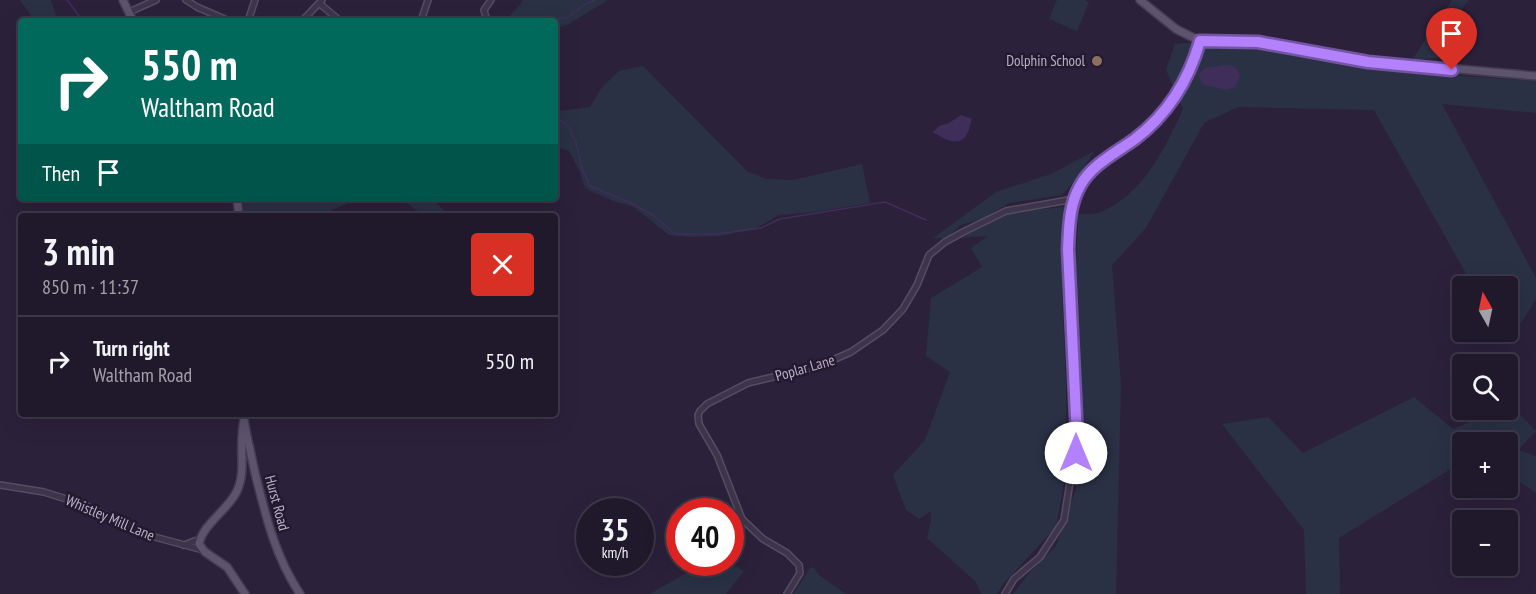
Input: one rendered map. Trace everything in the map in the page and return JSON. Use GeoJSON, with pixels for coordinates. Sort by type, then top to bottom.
{"type":"FeatureCollection","features":[{"type":"Feature","properties":{"kind":"main road"},"geometry":{"type":"LineString","coordinates":[[123,0],[132,18]]}},
{"type":"Feature","properties":{"kind":"main road"},"geometry":{"type":"LineString","coordinates":[[1140,0],[1176,29],[1200,41],[1258,42],[1379,63],[1536,76]]}},
{"type":"Feature","properties":{"kind":"main road"},"geometry":{"type":"LineString","coordinates":[[244,418],[241,439],[242,474],[237,493],[200,538],[199,544],[202,550],[227,567],[244,594]]}},
{"type":"Feature","properties":{"kind":"main road","name":"Hurst Road"},"geometry":{"type":"LineString","coordinates":[[244,418],[264,514],[276,548],[300,594]]}},
{"type":"Feature","properties":{"kind":"main road"},"geometry":{"type":"LineString","coordinates":[[242,474],[255,473]]}},
{"type":"Feature","properties":{"kind":"street"},"geometry":{"type":"LineString","coordinates":[[129,12],[156,0]]}},
{"type":"Feature","properties":{"kind":"street"},"geometry":{"type":"LineString","coordinates":[[186,0],[222,18]]}},
{"type":"Feature","properties":{"kind":"street"},"geometry":{"type":"LineString","coordinates":[[249,18],[255,0]]}},
{"type":"Feature","properties":{"kind":"street"},"geometry":{"type":"LineString","coordinates":[[422,18],[428,0]]}},
{"type":"Feature","properties":{"kind":"street"},"geometry":{"type":"LineString","coordinates":[[484,10],[491,0]]}},
{"type":"Feature","properties":{"kind":"street"},"geometry":{"type":"LineString","coordinates":[[305,18],[321,2],[337,18]]}},
{"type":"Feature","properties":{"kind":"street"},"geometry":{"type":"LineString","coordinates":[[477,8],[484,10]]}},
{"type":"Feature","properties":{"kind":"street"},"geometry":{"type":"LineString","coordinates":[[333,15],[338,10]]}},
{"type":"Feature","properties":{"kind":"street"},"geometry":{"type":"LineString","coordinates":[[484,10],[486,18]]}},
{"type":"Feature","properties":{"kind":"street"},"geometry":{"type":"LineString","coordinates":[[1005,594],[1014,579],[1040,557],[1064,520],[1070,482],[1075,469],[1077,437],[1068,249],[1074,199],[1086,177],[1138,136],[1159,117],[1176,96],[1193,66],[1200,41]]}},
{"type":"Feature","properties":{"kind":"street","name":"Poplar Lane"},"geometry":{"type":"LineString","coordinates":[[787,594],[800,573],[799,565],[786,553],[763,539],[742,519],[717,455],[699,424],[698,415],[708,404],[741,386],[819,366],[840,358],[883,330],[903,309],[917,285],[929,255],[954,237],[1006,211],[1074,199]]}},
{"type":"Feature","properties":{"kind":"street","name":"Whistley Mill Lane"},"geometry":{"type":"LineString","coordinates":[[0,485],[44,492],[73,501],[151,537],[202,550]]}},
{"type":"Feature","properties":{"kind":"street"},"geometry":{"type":"LineString","coordinates":[[184,545],[200,538]]}},
{"type":"Feature","properties":{"kind":"shaded area"},"geometry":{"type":"Polygon","coordinates":[[[20,0],[51,0],[57,18],[33,18],[20,0]]]}},
{"type":"Feature","properties":{"kind":"shaded area"},"geometry":{"type":"Polygon","coordinates":[[[523,0],[608,0],[567,25],[558,27],[558,18],[508,18],[523,0]]]}},
{"type":"Feature","properties":{"kind":"shaded area"},"geometry":{"type":"Polygon","coordinates":[[[1057,0],[1089,2],[1077,31],[1049,19],[1057,0]]]}},
{"type":"Feature","properties":{"kind":"shaded area"},"geometry":{"type":"Polygon","coordinates":[[[1452,0],[1469,0],[1461,10],[1456,29],[1439,58],[1412,60],[1452,0]]]}},
{"type":"Feature","properties":{"kind":"shaded area"},"geometry":{"type":"Polygon","coordinates":[[[1210,41],[1353,64],[1448,75],[1536,81],[1536,113],[1442,104],[1536,278],[1536,299],[1521,323],[1518,322],[1518,276],[1467,276],[1374,110],[1238,107],[1204,123],[1146,228],[1112,265],[1121,385],[1116,594],[1013,594],[1029,573],[1056,546],[1076,489],[1080,429],[1075,288],[1078,214],[1099,213],[1116,204],[1141,182],[1160,155],[1183,109],[1166,70],[1175,44],[1210,41]]]}},
{"type":"Feature","properties":{"kind":"shaded area"},"geometry":{"type":"Polygon","coordinates":[[[643,66],[748,172],[767,179],[793,180],[862,164],[870,203],[779,215],[755,229],[720,236],[669,235],[634,207],[613,201],[585,188],[569,151],[558,147],[558,110],[590,107],[602,87],[619,71],[643,66]]]}},
{"type":"Feature","properties":{"kind":"shaded area"},"geometry":{"type":"Polygon","coordinates":[[[1232,66],[1238,70],[1240,77],[1235,87],[1227,90],[1203,85],[1198,75],[1205,68],[1232,66]]]}},
{"type":"Feature","properties":{"kind":"shaded area"},"geometry":{"type":"Polygon","coordinates":[[[961,115],[972,119],[967,134],[960,141],[951,141],[933,132],[939,126],[961,115]]]}},
{"type":"Feature","properties":{"kind":"shaded area"},"geometry":{"type":"Polygon","coordinates":[[[1094,151],[1079,176],[1062,195],[1009,203],[983,219],[960,225],[948,238],[933,238],[996,192],[1051,174],[1094,151]]]}},
{"type":"Feature","properties":{"kind":"shaded area"},"geometry":{"type":"Polygon","coordinates":[[[243,201],[354,201],[328,213],[244,213],[243,201]]]}},
{"type":"Feature","properties":{"kind":"shaded area"},"geometry":{"type":"Polygon","coordinates":[[[403,201],[434,201],[448,213],[421,213],[403,201]]]}},
{"type":"Feature","properties":{"kind":"shaded area"},"geometry":{"type":"Polygon","coordinates":[[[1064,207],[1062,293],[1067,467],[1056,527],[1004,583],[997,594],[981,594],[976,582],[927,538],[931,511],[919,519],[906,510],[893,475],[925,440],[950,372],[926,356],[931,298],[982,267],[971,248],[988,236],[958,238],[1012,212],[1064,207]]]}},
{"type":"Feature","properties":{"kind":"shaded area"},"geometry":{"type":"Polygon","coordinates":[[[1414,397],[1453,429],[1474,420],[1518,420],[1518,413],[1536,431],[1518,450],[1518,432],[1452,432],[1452,468],[1339,538],[1340,594],[1306,594],[1304,530],[1222,424],[1268,417],[1303,453],[1414,397]]]}},
{"type":"Feature","properties":{"kind":"shaded area"},"geometry":{"type":"Polygon","coordinates":[[[1518,450],[1536,456],[1536,493],[1518,481],[1518,450]]]}},
{"type":"Feature","properties":{"kind":"shaded area"},"geometry":{"type":"Polygon","coordinates":[[[813,567],[819,575],[846,594],[793,594],[810,568],[813,567]]]}},
{"type":"Feature","properties":{"kind":"shaded area"},"geometry":{"type":"Polygon","coordinates":[[[681,576],[740,576],[726,594],[650,594],[681,576]]]}},
{"type":"Feature","properties":{"kind":"waterway"},"geometry":{"type":"LineString","coordinates":[[67,0],[81,18]]}},
{"type":"Feature","properties":{"kind":"waterway"},"geometry":{"type":"LineString","coordinates":[[558,18],[567,18],[595,0]]}},
{"type":"Feature","properties":{"kind":"waterway"},"geometry":{"type":"LineString","coordinates":[[558,118],[568,126],[576,142],[582,169],[590,186],[653,215],[675,234],[717,234],[761,228],[780,219],[885,202],[926,220]]}},
{"type":"Feature","properties":{"kind":"waterway"},"geometry":{"type":"LineString","coordinates":[[216,201],[234,201]]}},
{"type":"Feature","properties":{"kind":"waterway"},"geometry":{"type":"LineString","coordinates":[[239,201],[255,201]]}},
{"type":"Feature","properties":{"kind":"place","name":"Dolphin School"},"geometry":{"type":"Point","coordinates":[1097,61]}},
{"type":"Feature","properties":{"kind":"route"},"geometry":{"type":"LineString","coordinates":[[1076,453],[1068,249],[1074,199],[1080,184],[1086,177],[1138,136],[1159,117],[1176,96],[1193,66],[1200,41],[1258,42],[1368,62],[1452,70]]}}]}
